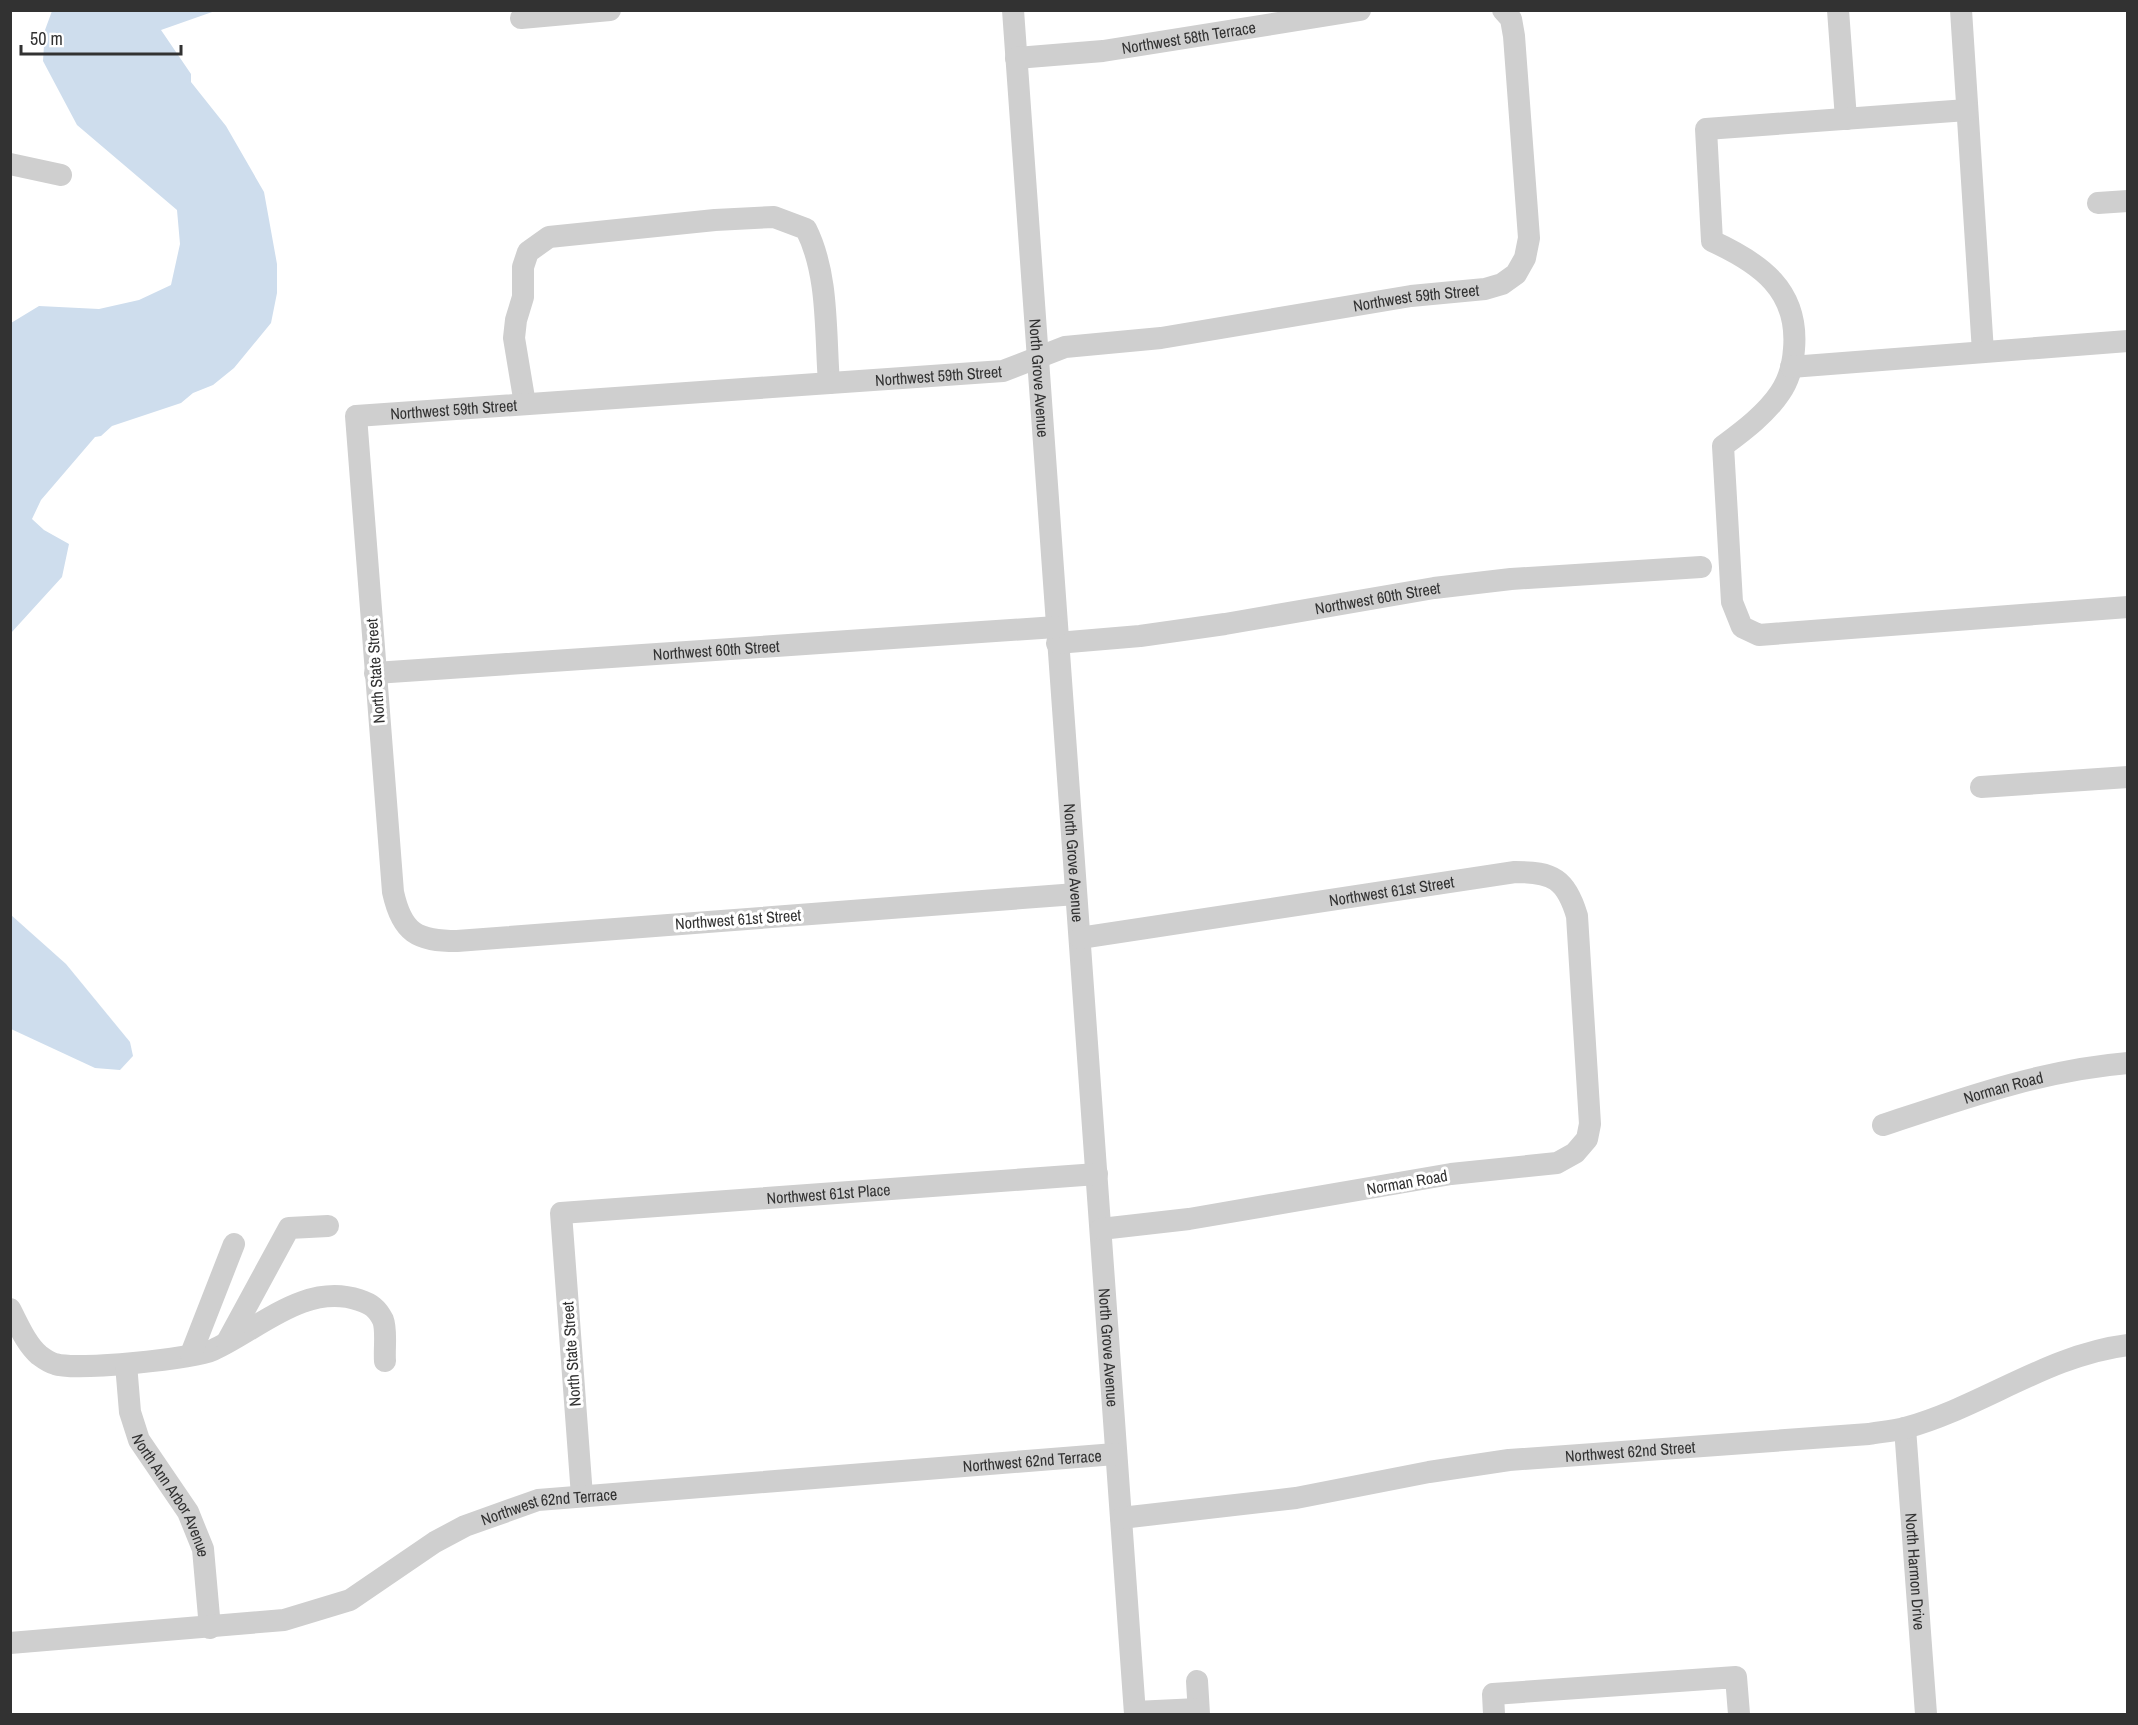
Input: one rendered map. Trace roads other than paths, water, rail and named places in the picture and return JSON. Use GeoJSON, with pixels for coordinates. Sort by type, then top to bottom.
{"type":"FeatureCollection","features":[{"type":"Feature","properties":{"kind":"street"},"geometry":{"type":"LineString","coordinates":[[520,18],[610,10]]}},
{"type":"Feature","properties":{"kind":"street","name":"North Grove Avenue"},"geometry":{"type":"LineString","coordinates":[[1013,10],[1135,1713]]}},
{"type":"Feature","properties":{"kind":"street","name":"Northwest 58th Terrace"},"geometry":{"type":"LineString","coordinates":[[1016,58],[1103,51],[1360,10]]}},
{"type":"Feature","properties":{"kind":"street","name":"Northwest 59th Street"},"geometry":{"type":"LineString","coordinates":[[356,416],[1003,370],[1065,347],[1161,338],[1412,296],[1485,289],[1502,284],[1516,274],[1525,258],[1529,238],[1514,36],[1511,19],[1503,10]]}},
{"type":"Feature","properties":{"kind":"street"},"geometry":{"type":"LineString","coordinates":[[1838,10],[1846,119]]}},
{"type":"Feature","properties":{"kind":"street"},"geometry":{"type":"LineString","coordinates":[[1961,10],[1983,352]]}},
{"type":"Feature","properties":{"kind":"street"},"geometry":{"type":"LineString","coordinates":[[1967,110],[1706,129],[1712,241],[1743,255],[1762,269],[1780,291],[1792,313],[1795,334],[1791,367],[1781,392],[1745,429],[1723,447],[1732,602],[1742,627],[1759,635],[2127,607]]}},
{"type":"Feature","properties":{"kind":"street"},"geometry":{"type":"LineString","coordinates":[[10,164],[61,175]]}},
{"type":"Feature","properties":{"kind":"street"},"geometry":{"type":"LineString","coordinates":[[2097,202],[2127,201]]}},
{"type":"Feature","properties":{"kind":"street"},"geometry":{"type":"LineString","coordinates":[[525,404],[514,338],[516,320],[523,297],[523,267],[528,252],[549,237],[715,220],[774,217],[806,229],[818,252],[822,278],[829,383]]}},
{"type":"Feature","properties":{"kind":"street"},"geometry":{"type":"LineString","coordinates":[[1791,367],[2127,341]]}},
{"type":"Feature","properties":{"kind":"street","name":"North State Street"},"geometry":{"type":"LineString","coordinates":[[356,416],[393,892],[397,910],[404,924]]}},
{"type":"Feature","properties":{"kind":"street","name":"Northwest 60th Street"},"geometry":{"type":"LineString","coordinates":[[375,673],[1057,635],[1140,636],[1225,624],[1434,588],[1511,579],[1701,567]]}},
{"type":"Feature","properties":{"kind":"street"},"geometry":{"type":"LineString","coordinates":[[1981,787],[2127,777]]}},
{"type":"Feature","properties":{"kind":"street","name":"Northwest 61st Street"},"geometry":{"type":"LineString","coordinates":[[1080,938],[1515,872],[1537,872],[1555,877],[1570,894],[1577,916],[1584,1020]]}},
{"type":"Feature","properties":{"kind":"street","name":"Northwest 61st Street"},"geometry":{"type":"LineString","coordinates":[[404,924],[420,937],[433,941],[457,941],[1076,894]]}},
{"type":"Feature","properties":{"kind":"street","name":"Norman Road"},"geometry":{"type":"LineString","coordinates":[[1101,1229],[1190,1219],[1451,1174],[1557,1163],[1575,1153],[1587,1139],[1590,1124],[1584,1020]]}},
{"type":"Feature","properties":{"kind":"street","name":"Norman Road"},"geometry":{"type":"LineString","coordinates":[[1883,1125],[2033,1078],[2089,1066],[2127,1063]]}},
{"type":"Feature","properties":{"kind":"street","name":"Northwest 61st Place"},"geometry":{"type":"LineString","coordinates":[[561,1213],[1097,1174]]}},
{"type":"Feature","properties":{"kind":"street","name":"North State Street"},"geometry":{"type":"LineString","coordinates":[[561,1213],[582,1496]]}},
{"type":"Feature","properties":{"kind":"street"},"geometry":{"type":"LineString","coordinates":[[227,1342],[289,1228],[328,1226]]}},
{"type":"Feature","properties":{"kind":"street"},"geometry":{"type":"LineString","coordinates":[[191,1354],[234,1244]]}},
{"type":"Feature","properties":{"kind":"street"},"geometry":{"type":"LineString","coordinates":[[10,1309],[23,1334],[39,1355],[55,1364],[126,1364],[211,1351],[294,1304],[325,1297],[350,1297],[373,1305],[384,1322],[385,1361]]}},
{"type":"Feature","properties":{"kind":"street","name":"Northwest 62nd Street"},"geometry":{"type":"LineString","coordinates":[[1121,1518],[1296,1498],[1428,1472],[1509,1460],[1869,1434],[1905,1428],[2069,1358],[2127,1346]]}},
{"type":"Feature","properties":{"kind":"street","name":"North Ann Arbor Avenue"},"geometry":{"type":"LineString","coordinates":[[126,1364],[130,1412],[139,1440],[188,1512],[203,1549],[210,1628]]}},
{"type":"Feature","properties":{"kind":"street","name":"North Harmon Drive"},"geometry":{"type":"LineString","coordinates":[[1905,1428],[1926,1714]]}},
{"type":"Feature","properties":{"kind":"street","name":"Northwest 62nd Terrace"},"geometry":{"type":"LineString","coordinates":[[10,1643],[210,1628],[284,1620],[323,1611],[350,1600],[435,1542],[465,1526],[538,1500],[1115,1454]]}},
{"type":"Feature","properties":{"kind":"street"},"geometry":{"type":"LineString","coordinates":[[1494,1714],[1493,1694],[1736,1677],[1739,1714]]}},
{"type":"Feature","properties":{"kind":"street"},"geometry":{"type":"LineString","coordinates":[[1135,1713],[1199,1712],[1197,1681]]}},
{"type":"Feature","properties":{"kind":"water"},"geometry":{"type":"Polygon","coordinates":[[[52,11],[215,11],[161,30],[191,74],[191,82],[226,126],[264,192],[277,264],[277,293],[271,323],[234,368],[213,385],[193,393],[181,403],[112,426],[101,436],[95,437],[41,500],[32,519],[44,530],[69,544],[62,577],[11,633],[11,323],[39,306],[99,309],[139,300],[171,285],[180,244],[177,210],[77,125],[43,61],[45,30],[52,11]]]}},
{"type":"Feature","properties":{"kind":"water"},"geometry":{"type":"Polygon","coordinates":[[[11,915],[66,964],[130,1042],[133,1056],[120,1070],[95,1068],[11,1029],[11,915]]]}}]}
